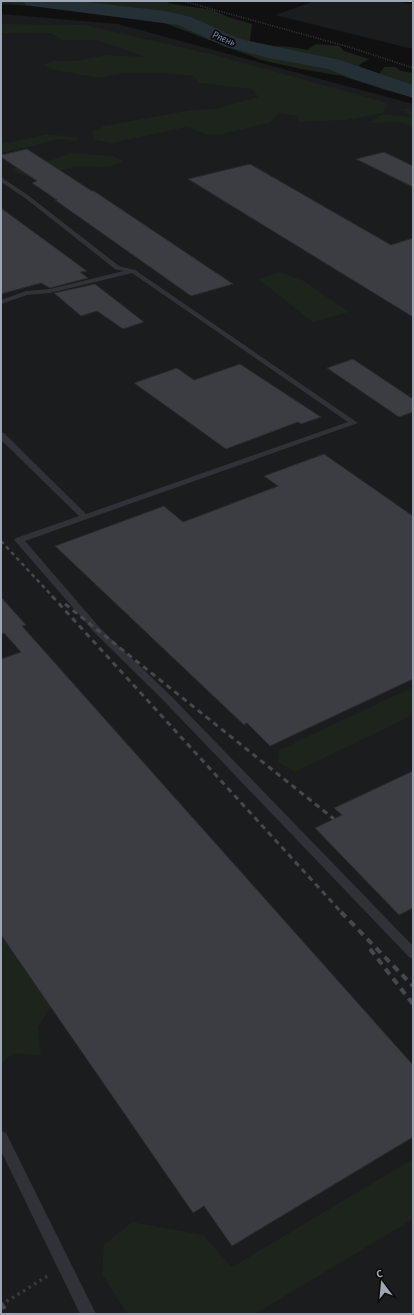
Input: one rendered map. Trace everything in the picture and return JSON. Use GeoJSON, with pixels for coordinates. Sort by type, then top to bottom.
{"type":"FeatureCollection","features":[{"type":"Feature","properties":{"kind":"lane"},"geometry":{"type":"LineString","coordinates":[[1,180],[27,197],[117,268],[132,271],[354,424],[19,540],[97,630],[167,698],[413,954]]}},
{"type":"Feature","properties":{"kind":"lane"},"geometry":{"type":"LineString","coordinates":[[1,302],[26,294],[50,291],[132,271]]}},
{"type":"Feature","properties":{"kind":"lane"},"geometry":{"type":"LineString","coordinates":[[1,435],[85,517]]}},
{"type":"Feature","properties":{"kind":"lane"},"geometry":{"type":"LineString","coordinates":[[1,1137],[88,1314]]}},
{"type":"Feature","properties":{"kind":"path"},"geometry":{"type":"LineString","coordinates":[[183,1],[349,47],[413,68]]}},
{"type":"Feature","properties":{"kind":"path"},"geometry":{"type":"LineString","coordinates":[[1,1305],[65,1266]]}},
{"type":"Feature","properties":{"kind":"shaded area"},"geometry":{"type":"Polygon","coordinates":[[[1,1],[173,1],[167,3],[213,10],[228,17],[252,24],[250,41],[262,49],[279,46],[307,50],[316,44],[339,46],[344,51],[369,59],[359,65],[365,72],[379,74],[384,67],[395,67],[401,71],[413,73],[413,96],[388,91],[342,76],[261,60],[162,22],[34,6],[1,4],[1,1]]]}},
{"type":"Feature","properties":{"kind":"shaded area"},"geometry":{"type":"Polygon","coordinates":[[[315,1],[396,1],[413,5],[413,49],[275,15],[315,1]]]}},
{"type":"Feature","properties":{"kind":"shaded area"},"geometry":{"type":"Polygon","coordinates":[[[1,14],[118,24],[413,104],[413,1314],[1,1314],[1,14]]]}},
{"type":"Feature","properties":{"kind":"shaded area"},"geometry":{"type":"Polygon","coordinates":[[[1,24],[85,25],[215,55],[388,103],[383,113],[346,120],[299,122],[296,116],[280,113],[269,123],[221,134],[206,134],[187,127],[112,143],[93,140],[92,132],[104,126],[191,110],[214,109],[258,97],[252,89],[199,83],[194,76],[164,73],[125,73],[98,78],[50,69],[43,65],[52,61],[76,61],[106,55],[146,57],[97,40],[62,40],[51,33],[1,33],[1,24]]]}},
{"type":"Feature","properties":{"kind":"shaded area"},"geometry":{"type":"Polygon","coordinates":[[[413,108],[413,128],[401,122],[370,123],[382,114],[411,117],[403,109],[413,108]]]}},
{"type":"Feature","properties":{"kind":"shaded area"},"geometry":{"type":"Polygon","coordinates":[[[48,134],[80,138],[75,141],[61,139],[1,153],[1,144],[48,134]]]}},
{"type":"Feature","properties":{"kind":"shaded area"},"geometry":{"type":"Polygon","coordinates":[[[70,153],[113,156],[123,161],[107,167],[71,167],[38,177],[30,177],[11,169],[43,163],[70,153]]]}},
{"type":"Feature","properties":{"kind":"shaded area"},"geometry":{"type":"Polygon","coordinates":[[[280,272],[304,281],[349,312],[313,322],[258,279],[280,272]]]}},
{"type":"Feature","properties":{"kind":"shaded area"},"geometry":{"type":"Polygon","coordinates":[[[413,687],[413,715],[295,772],[278,762],[279,750],[413,687]]]}},
{"type":"Feature","properties":{"kind":"shaded area"},"geometry":{"type":"Polygon","coordinates":[[[1,935],[51,1007],[38,1027],[41,1056],[14,1053],[1,1064],[1,935]]]}},
{"type":"Feature","properties":{"kind":"shaded area"},"geometry":{"type":"Polygon","coordinates":[[[413,1159],[413,1219],[255,1314],[127,1314],[102,1274],[104,1245],[132,1222],[203,1235],[232,1267],[413,1159]]]}},
{"type":"Feature","properties":{"kind":"building"},"geometry":{"type":"Polygon","coordinates":[[[27,149],[94,191],[233,284],[191,296],[55,200],[57,200],[32,183],[37,181],[1,157],[1,155],[27,149]]]}},
{"type":"Feature","properties":{"kind":"building"},"geometry":{"type":"Polygon","coordinates":[[[384,152],[413,166],[413,187],[356,159],[384,152]]]}},
{"type":"Feature","properties":{"kind":"building"},"geometry":{"type":"Polygon","coordinates":[[[250,164],[391,245],[413,238],[413,317],[188,179],[250,164]]]}},
{"type":"Feature","properties":{"kind":"building"},"geometry":{"type":"Polygon","coordinates":[[[1,208],[87,271],[80,272],[88,278],[50,288],[41,283],[1,294],[1,208]]]}},
{"type":"Feature","properties":{"kind":"building"},"geometry":{"type":"Polygon","coordinates":[[[95,284],[144,322],[123,329],[97,311],[81,316],[54,293],[95,284]]]}},
{"type":"Feature","properties":{"kind":"building"},"geometry":{"type":"Polygon","coordinates":[[[353,359],[413,399],[413,412],[399,417],[327,368],[353,359]]]}},
{"type":"Feature","properties":{"kind":"building"},"geometry":{"type":"Polygon","coordinates":[[[240,364],[321,417],[301,424],[298,422],[226,449],[134,383],[177,368],[194,380],[240,364]]]}},
{"type":"Feature","properties":{"kind":"building"},"geometry":{"type":"Polygon","coordinates":[[[324,454],[413,516],[413,679],[270,746],[247,723],[244,725],[55,546],[164,506],[183,522],[278,486],[264,476],[324,454]]]}},
{"type":"Feature","properties":{"kind":"building"},"geometry":{"type":"Polygon","coordinates":[[[1,597],[26,625],[22,626],[413,1065],[413,1137],[232,1246],[204,1206],[193,1213],[1,935],[1,659],[21,652],[4,633],[1,634],[1,597]]]}},
{"type":"Feature","properties":{"kind":"building"},"geometry":{"type":"Polygon","coordinates":[[[413,771],[413,908],[399,915],[315,828],[342,815],[334,808],[413,771]]]}},
{"type":"Feature","properties":{"kind":"waterway","name":"Рпень"},"geometry":{"type":"LineString","coordinates":[[32,1],[166,17],[184,21],[233,43],[268,52],[333,64],[363,76],[413,92]]}},
{"type":"Feature","properties":{"kind":"railway"},"geometry":{"type":"LineString","coordinates":[[1,541],[53,597]]}},
{"type":"Feature","properties":{"kind":"railway"},"geometry":{"type":"LineString","coordinates":[[52,596],[342,913]]}},
{"type":"Feature","properties":{"kind":"railway"},"geometry":{"type":"LineString","coordinates":[[65,604],[334,819]]}},
{"type":"Feature","properties":{"kind":"railway"},"geometry":{"type":"LineString","coordinates":[[341,912],[413,986]]}},
{"type":"Feature","properties":{"kind":"railway"},"geometry":{"type":"LineString","coordinates":[[370,949],[413,1004]]}},
{"type":"Feature","properties":{"kind":"railway"},"geometry":{"type":"LineString","coordinates":[[1,1303],[8,1314]]}}]}
